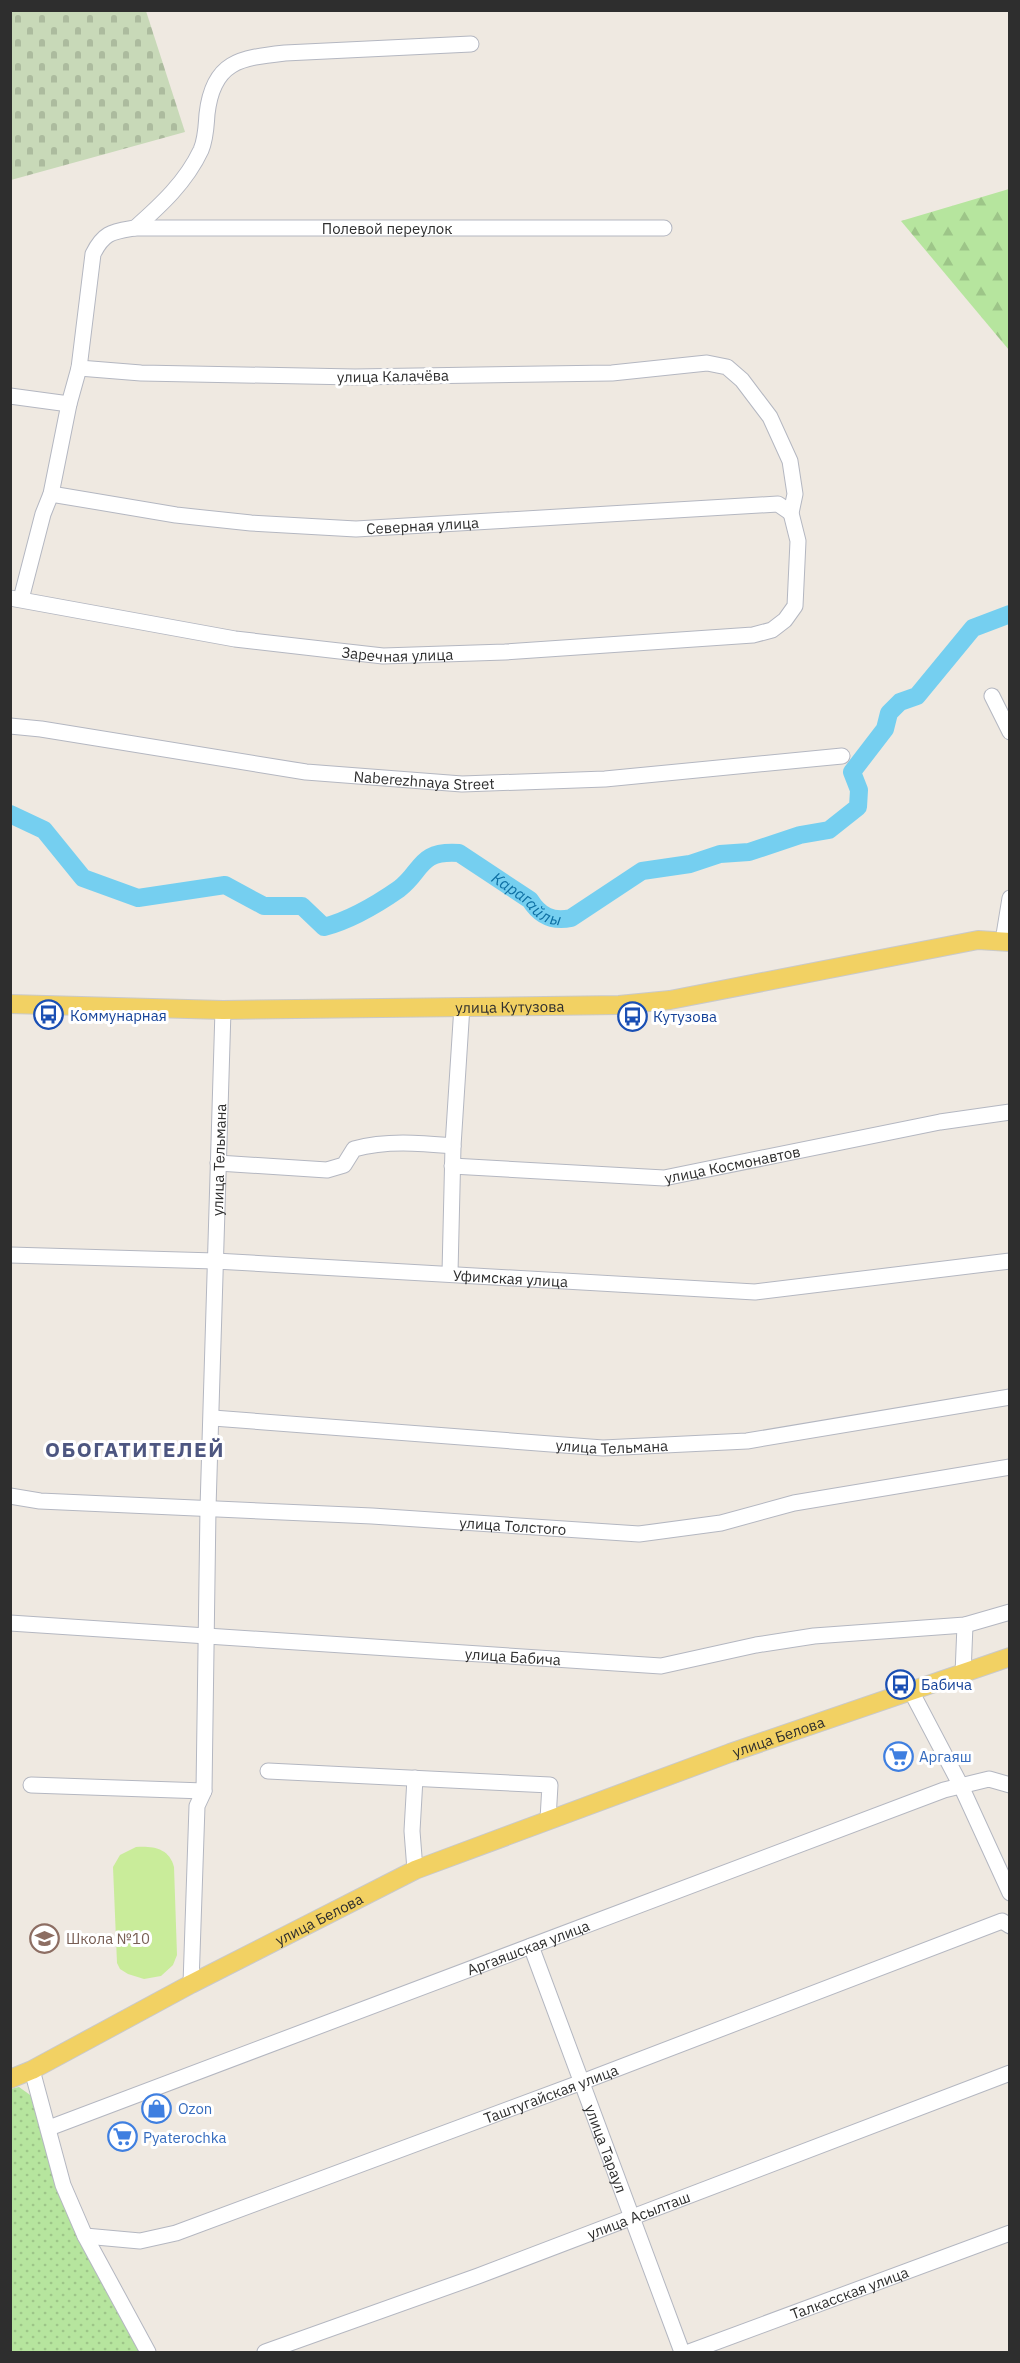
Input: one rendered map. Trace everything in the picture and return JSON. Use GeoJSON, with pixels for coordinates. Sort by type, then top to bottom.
{"type":"FeatureCollection","features":[{"type":"Feature","properties":{"kind":"main road","name":"улица Кутузова"},"geometry":{"type":"LineString","coordinates":[[10,1004],[223,1010],[619,1005],[670,1000],[978,940],[1006,941]]}},
{"type":"Feature","properties":{"kind":"main road","name":"улица Белова"},"geometry":{"type":"LineString","coordinates":[[10,2079],[32,2070],[190,1984],[415,1870],[730,1753],[1010,1657]]}},
{"type":"Feature","properties":{"kind":"street"},"geometry":{"type":"LineString","coordinates":[[135,228],[167,200],[193,164],[207,133],[207,113],[214,90],[222,73],[233,63],[285,53],[471,44]]}},
{"type":"Feature","properties":{"kind":"street","name":"Полевой переулок"},"geometry":{"type":"LineString","coordinates":[[79,368],[93,254],[99,240],[111,232],[135,228],[664,228]]}},
{"type":"Feature","properties":{"kind":"street","name":"улица Калачёва"},"geometry":{"type":"LineString","coordinates":[[79,368],[141,372],[355,377],[612,373],[707,363],[727,367],[742,380],[770,417],[790,461],[795,494],[791,513]]}},
{"type":"Feature","properties":{"kind":"street"},"geometry":{"type":"LineString","coordinates":[[16,598],[51,494],[69,404],[79,368]]}},
{"type":"Feature","properties":{"kind":"street"},"geometry":{"type":"LineString","coordinates":[[10,396],[69,404]]}},
{"type":"Feature","properties":{"kind":"street","name":"Северная улица"},"geometry":{"type":"LineString","coordinates":[[51,494],[176,515],[251,523],[356,529],[778,504],[791,513]]}},
{"type":"Feature","properties":{"kind":"street","name":"Заречная улица"},"geometry":{"type":"LineString","coordinates":[[16,598],[235,639],[383,656],[505,652],[753,635],[772,630],[785,620],[795,606],[798,542],[791,513]]}},
{"type":"Feature","properties":{"kind":"street"},"geometry":{"type":"LineString","coordinates":[[992,696],[1010,732]]}},
{"type":"Feature","properties":{"kind":"street","name":"Naberezhnaya Street"},"geometry":{"type":"LineString","coordinates":[[10,726],[306,772],[462,784],[605,779],[842,756]]}},
{"type":"Feature","properties":{"kind":"street"},"geometry":{"type":"LineString","coordinates":[[1006,941],[1010,898]]}},
{"type":"Feature","properties":{"kind":"street"},"geometry":{"type":"LineString","coordinates":[[450,1273],[452,1166],[462,1006]]}},
{"type":"Feature","properties":{"kind":"street","name":"улица Тельмана"},"geometry":{"type":"LineString","coordinates":[[207,1636],[208,1508],[213,1418],[215,1262],[223,1010]]}},
{"type":"Feature","properties":{"kind":"street","name":"улица Космонавтов"},"geometry":{"type":"LineString","coordinates":[[452,1166],[664,1178],[940,1122],[1010,1112]]}},
{"type":"Feature","properties":{"kind":"street"},"geometry":{"type":"LineString","coordinates":[[218,1164],[327,1170],[344,1166],[354,1149],[367,1146],[412,1143],[453,1146]]}},
{"type":"Feature","properties":{"kind":"street","name":"Уфимская улица"},"geometry":{"type":"LineString","coordinates":[[10,1255],[450,1273],[755,1292],[1010,1261]]}},
{"type":"Feature","properties":{"kind":"street","name":"улица Тельмана"},"geometry":{"type":"LineString","coordinates":[[213,1418],[603,1448],[747,1441],[1010,1397]]}},
{"type":"Feature","properties":{"kind":"street","name":"улица Толстого"},"geometry":{"type":"LineString","coordinates":[[10,1496],[40,1501],[208,1508],[639,1533],[721,1523],[794,1503],[1010,1467]]}},
{"type":"Feature","properties":{"kind":"street","name":"улица Бабича"},"geometry":{"type":"LineString","coordinates":[[10,1623],[661,1666],[756,1645],[814,1636],[965,1625],[1010,1612]]}},
{"type":"Feature","properties":{"kind":"street"},"geometry":{"type":"LineString","coordinates":[[963,1674],[965,1625]]}},
{"type":"Feature","properties":{"kind":"street"},"geometry":{"type":"LineString","coordinates":[[190,1984],[197,1806],[204,1791],[207,1636]]}},
{"type":"Feature","properties":{"kind":"street"},"geometry":{"type":"LineString","coordinates":[[911,1691],[961,1786],[1010,1893]]}},
{"type":"Feature","properties":{"kind":"street"},"geometry":{"type":"LineString","coordinates":[[268,1771],[550,1785],[548,1819]]}},
{"type":"Feature","properties":{"kind":"street"},"geometry":{"type":"LineString","coordinates":[[415,1778],[412,1831],[415,1870]]}},
{"type":"Feature","properties":{"kind":"street","name":"Аргаяшская улица"},"geometry":{"type":"LineString","coordinates":[[49,2128],[944,1790],[989,1779],[1010,1785]]}},
{"type":"Feature","properties":{"kind":"street"},"geometry":{"type":"LineString","coordinates":[[31,1785],[204,1791]]}},
{"type":"Feature","properties":{"kind":"street","name":"Таштугайская улица"},"geometry":{"type":"LineString","coordinates":[[85,2236],[140,2241],[176,2233],[582,2082],[1002,1921],[1010,1926]]}},
{"type":"Feature","properties":{"kind":"street","name":"улица Тараул"},"geometry":{"type":"LineString","coordinates":[[531,1946],[682,2352]]}},
{"type":"Feature","properties":{"kind":"street"},"geometry":{"type":"LineString","coordinates":[[32,2070],[63,2185],[85,2236],[148,2352]]}},
{"type":"Feature","properties":{"kind":"street","name":"улица Асылташ"},"geometry":{"type":"LineString","coordinates":[[265,2352],[632,2217],[1010,2073]]}},
{"type":"Feature","properties":{"kind":"street","name":"Талкасская улица"},"geometry":{"type":"LineString","coordinates":[[689,2352],[1010,2233]]}},
{"type":"Feature","properties":{"kind":"green space"},"geometry":{"type":"Polygon","coordinates":[[[11,10],[146,11],[185,132],[11,180],[11,10]]]}},
{"type":"Feature","properties":{"kind":"green space"},"geometry":{"type":"Polygon","coordinates":[[[1010,189],[1009,350],[901,221],[1010,189]]]}},
{"type":"Feature","properties":{"kind":"green space"},"geometry":{"type":"Polygon","coordinates":[[[136,1847],[160,1849],[172,1861],[174,1867],[177,1955],[173,1965],[161,1976],[144,1979],[128,1974],[120,1969],[117,1963],[113,1867],[120,1855],[136,1847]]]}},
{"type":"Feature","properties":{"kind":"green space"},"geometry":{"type":"Polygon","coordinates":[[[19,2087],[37,2100],[70,2188],[145,2352],[11,2352],[10,2089],[19,2087]]]}},
{"type":"Feature","properties":{"kind":"waterway","name":"Карагайлы"},"geometry":{"type":"LineString","coordinates":[[10,814],[44,830],[83,878],[138,898],[225,885],[264,906],[302,906],[324,927],[354,916],[390,895],[407,882],[428,858],[446,853],[459,853],[530,900],[542,914],[558,919],[571,918],[642,871],[690,864],[720,854],[749,852],[800,835],[829,830],[858,807],[859,790],[852,772],[885,729],[889,713],[900,702],[917,696],[973,628],[1010,614]]}},
{"type":"Feature","properties":{"kind":"place","name":"Коммунарная"},"geometry":{"type":"Point","coordinates":[49,1015]}},
{"type":"Feature","properties":{"kind":"place","name":"Кутузова"},"geometry":{"type":"Point","coordinates":[632,1016]}},
{"type":"Feature","properties":{"kind":"place","name":"Бабича"},"geometry":{"type":"Point","coordinates":[900,1684]}},
{"type":"Feature","properties":{"kind":"place","name":"Аргаяш"},"geometry":{"type":"Point","coordinates":[898,1756]}},
{"type":"Feature","properties":{"kind":"place","name":"Школа №10"},"geometry":{"type":"Point","coordinates":[45,1938]}},
{"type":"Feature","properties":{"kind":"place","name":"Ozon"},"geometry":{"type":"Point","coordinates":[157,2108]}},
{"type":"Feature","properties":{"kind":"place","name":"Pyaterochka"},"geometry":{"type":"Point","coordinates":[122,2137]}},
{"type":"Feature","properties":{"kind":"district","name":"ОБОГАТИТЕЛЕЙ"},"geometry":{"type":"Point","coordinates":[135,1449]}}]}
